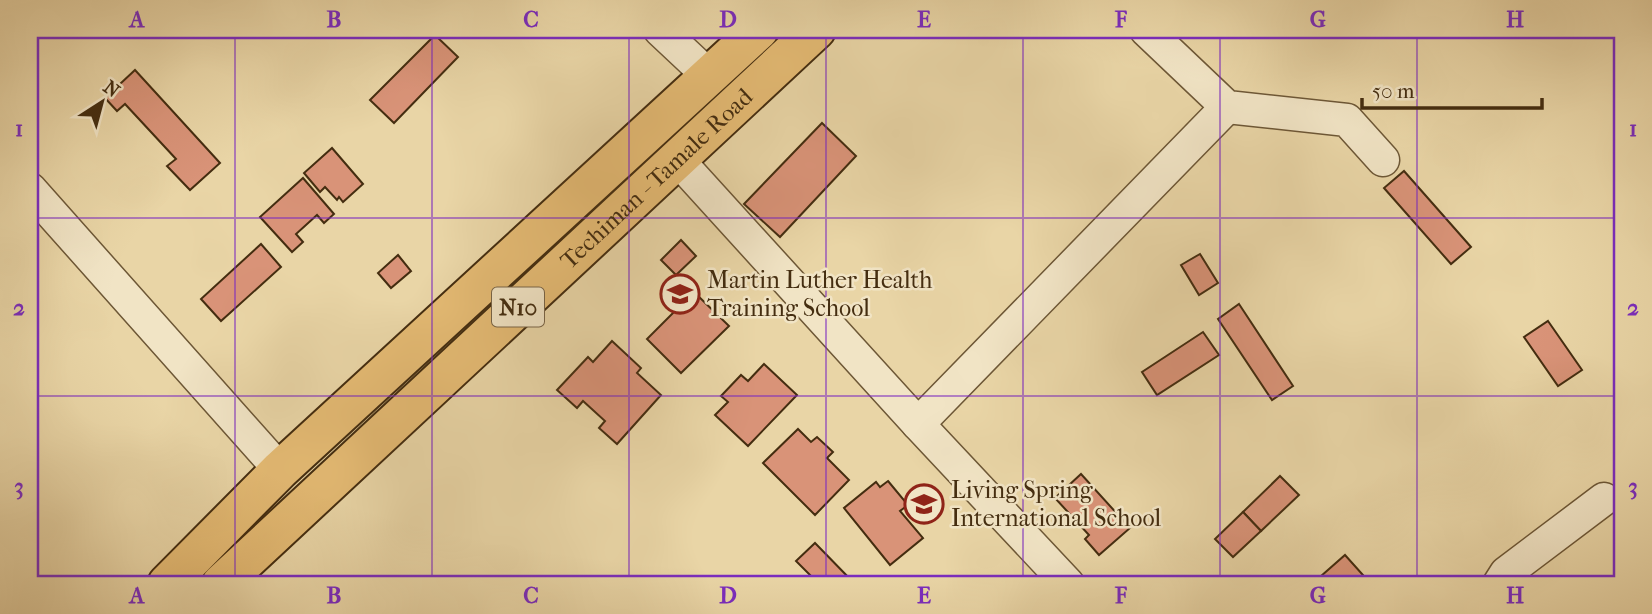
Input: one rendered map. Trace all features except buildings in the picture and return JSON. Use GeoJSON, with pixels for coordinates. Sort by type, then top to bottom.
{"type":"FeatureCollection","features":[{"type":"Feature","properties":{"kind":"highway","name":"Techiman - Tamale Road"},"geometry":{"type":"LineString","coordinates":[[167,584],[280,471],[759,30]]}},
{"type":"Feature","properties":{"kind":"highway","name":"Techiman - Tamale Road"},"geometry":{"type":"LineString","coordinates":[[221,584],[816,30]]}},
{"type":"Feature","properties":{"kind":"street"},"geometry":{"type":"LineString","coordinates":[[660,30],[709,76]]}},
{"type":"Feature","properties":{"kind":"street"},"geometry":{"type":"LineString","coordinates":[[1146,30],[1227,107],[1347,120],[1383,160]]}},
{"type":"Feature","properties":{"kind":"street"},"geometry":{"type":"LineString","coordinates":[[918,424],[1227,107]]}},
{"type":"Feature","properties":{"kind":"street"},"geometry":{"type":"LineString","coordinates":[[677,159],[1063,583]]}},
{"type":"Feature","properties":{"kind":"street"},"geometry":{"type":"LineString","coordinates":[[30,189],[280,471]]}},
{"type":"Feature","properties":{"kind":"street"},"geometry":{"type":"LineString","coordinates":[[1499,584],[1506,573],[1604,499]]}},
{"type":"Feature","properties":{"kind":"place","name":"Martin Luther Health Training School"},"geometry":{"type":"Point","coordinates":[680,294]}},
{"type":"Feature","properties":{"kind":"place","name":"Living Spring International School"},"geometry":{"type":"Point","coordinates":[924,504]}}]}
